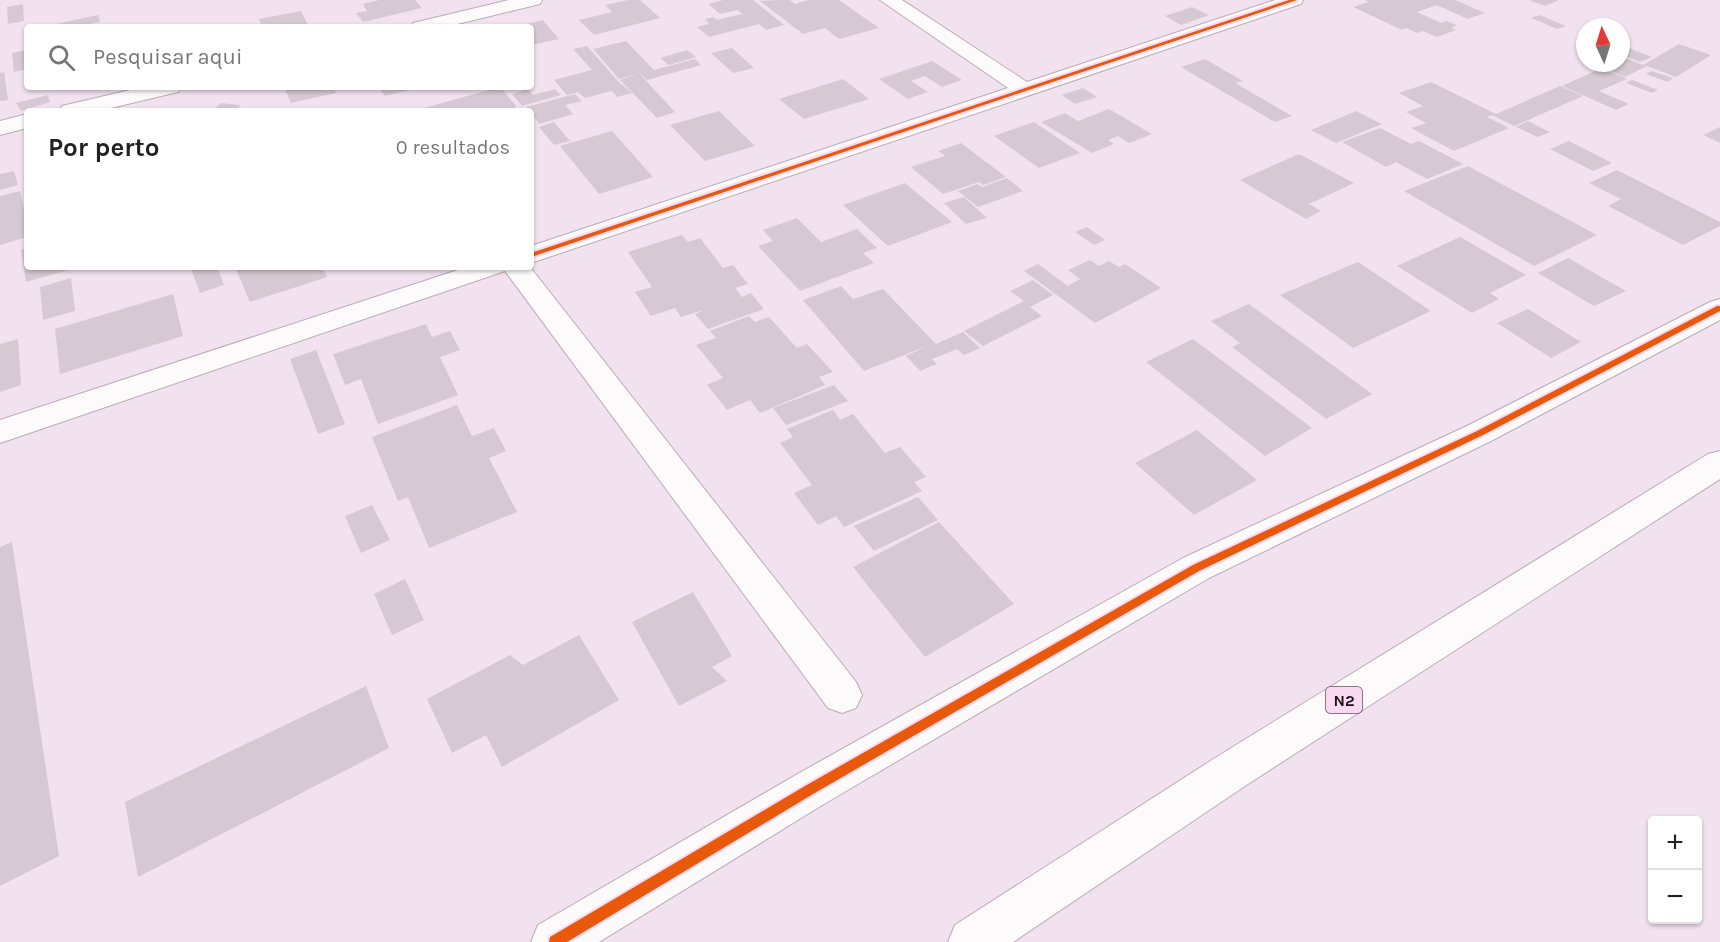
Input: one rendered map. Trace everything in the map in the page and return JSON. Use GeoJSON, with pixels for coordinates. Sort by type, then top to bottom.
{"type":"FeatureCollection","features":[{"type":"Feature","properties":{"kind":"street"},"geometry":{"type":"LineString","coordinates":[[433,24],[533,0]]}},
{"type":"Feature","properties":{"kind":"street"},"geometry":{"type":"LineString","coordinates":[[889,0],[1025,90]]}},
{"type":"Feature","properties":{"kind":"street"},"geometry":{"type":"LineString","coordinates":[[534,254],[1294,0]]}},
{"type":"Feature","properties":{"kind":"street"},"geometry":{"type":"LineString","coordinates":[[82,108],[158,90]]}},
{"type":"Feature","properties":{"kind":"street"},"geometry":{"type":"LineString","coordinates":[[0,128],[24,122]]}},
{"type":"Feature","properties":{"kind":"street"},"geometry":{"type":"LineString","coordinates":[[0,432],[485,270]]}},
{"type":"Feature","properties":{"kind":"street"},"geometry":{"type":"LineString","coordinates":[[518,270],[842,695]]}},
{"type":"Feature","properties":{"kind":"street"},"geometry":{"type":"LineString","coordinates":[[555,942],[810,790],[1196,568],[1480,433],[1720,308]]}},
{"type":"Feature","properties":{"kind":"street","name":"N2"},"geometry":{"type":"LineString","coordinates":[[972,942],[1230,772],[1720,463]]}},
{"type":"Feature","properties":{"kind":"building"},"geometry":{"type":"Polygon","coordinates":[[[379,0],[415,0],[422,8],[363,22],[356,13],[367,11],[363,4],[379,0]]]}},
{"type":"Feature","properties":{"kind":"building"},"geometry":{"type":"Polygon","coordinates":[[[640,0],[660,18],[594,35],[579,20],[612,12],[605,5],[640,0]]]}},
{"type":"Feature","properties":{"kind":"building"},"geometry":{"type":"Polygon","coordinates":[[[723,0],[753,0],[784,25],[766,30],[759,24],[709,37],[697,27],[709,24],[705,19],[713,17],[717,20],[742,14],[738,10],[720,14],[708,4],[723,0]]]}},
{"type":"Feature","properties":{"kind":"building"},"geometry":{"type":"Polygon","coordinates":[[[790,0],[795,4],[809,0],[839,0],[879,28],[839,39],[825,28],[803,34],[760,1],[790,0]]]}},
{"type":"Feature","properties":{"kind":"building"},"geometry":{"type":"Polygon","coordinates":[[[1365,0],[1455,0],[1485,13],[1468,19],[1437,5],[1417,12],[1441,23],[1446,21],[1457,25],[1451,28],[1456,30],[1437,37],[1423,31],[1417,33],[1406,28],[1402,30],[1353,7],[1368,2],[1365,0]]]}},
{"type":"Feature","properties":{"kind":"building"},"geometry":{"type":"Polygon","coordinates":[[[1529,0],[1559,0],[1545,6],[1529,0]]]}},
{"type":"Feature","properties":{"kind":"building"},"geometry":{"type":"Polygon","coordinates":[[[23,4],[24,21],[8,24],[7,7],[23,4]]]}},
{"type":"Feature","properties":{"kind":"building"},"geometry":{"type":"Polygon","coordinates":[[[1192,7],[1209,15],[1181,25],[1165,16],[1192,7]]]}},
{"type":"Feature","properties":{"kind":"building"},"geometry":{"type":"Polygon","coordinates":[[[301,11],[308,24],[261,24],[259,19],[301,11]]]}},
{"type":"Feature","properties":{"kind":"building"},"geometry":{"type":"Polygon","coordinates":[[[98,15],[100,22],[90,24],[56,24],[98,15]]]}},
{"type":"Feature","properties":{"kind":"building"},"geometry":{"type":"Polygon","coordinates":[[[1540,15],[1566,26],[1557,29],[1531,18],[1540,15]]]}},
{"type":"Feature","properties":{"kind":"building"},"geometry":{"type":"Polygon","coordinates":[[[543,20],[559,39],[534,44],[534,24],[526,24],[543,20]]]}},
{"type":"Feature","properties":{"kind":"building"},"geometry":{"type":"Polygon","coordinates":[[[626,41],[654,70],[695,59],[701,65],[647,80],[637,71],[675,112],[657,118],[620,80],[637,74],[619,79],[593,49],[626,41]]]}},
{"type":"Feature","properties":{"kind":"building"},"geometry":{"type":"Polygon","coordinates":[[[1679,44],[1711,55],[1676,77],[1647,66],[1625,77],[1613,72],[1630,72],[1630,60],[1643,65],[1679,44]]]}},
{"type":"Feature","properties":{"kind":"building"},"geometry":{"type":"Polygon","coordinates":[[[587,46],[618,81],[632,93],[617,97],[612,91],[585,98],[578,92],[567,95],[554,80],[592,70],[573,49],[587,46]]]}},
{"type":"Feature","properties":{"kind":"building"},"geometry":{"type":"Polygon","coordinates":[[[732,48],[754,68],[733,73],[711,53],[732,48]]]}},
{"type":"Feature","properties":{"kind":"building"},"geometry":{"type":"Polygon","coordinates":[[[1630,48],[1652,57],[1640,62],[1630,58],[1630,48]]]}},
{"type":"Feature","properties":{"kind":"building"},"geometry":{"type":"Polygon","coordinates":[[[687,50],[696,57],[669,65],[660,58],[687,50]]]}},
{"type":"Feature","properties":{"kind":"building"},"geometry":{"type":"Polygon","coordinates":[[[24,51],[24,70],[14,72],[12,53],[24,51]]]}},
{"type":"Feature","properties":{"kind":"building"},"geometry":{"type":"Polygon","coordinates":[[[1205,59],[1243,81],[1235,83],[1292,116],[1275,122],[1181,67],[1205,59]]]}},
{"type":"Feature","properties":{"kind":"building"},"geometry":{"type":"Polygon","coordinates":[[[932,61],[962,80],[942,87],[925,76],[911,81],[928,92],[908,99],[879,79],[932,61]]]}},
{"type":"Feature","properties":{"kind":"building"},"geometry":{"type":"Polygon","coordinates":[[[1651,71],[1673,78],[1668,82],[1646,74],[1651,71]]]}},
{"type":"Feature","properties":{"kind":"building"},"geometry":{"type":"Polygon","coordinates":[[[4,72],[8,100],[0,101],[0,73],[4,72]]]}},
{"type":"Feature","properties":{"kind":"building"},"geometry":{"type":"Polygon","coordinates":[[[1593,72],[1611,72],[1627,79],[1599,91],[1629,104],[1616,110],[1562,86],[1593,72]]]}},
{"type":"Feature","properties":{"kind":"building"},"geometry":{"type":"Polygon","coordinates":[[[843,79],[869,99],[804,119],[779,99],[843,79]]]}},
{"type":"Feature","properties":{"kind":"building"},"geometry":{"type":"Polygon","coordinates":[[[1632,80],[1658,90],[1652,93],[1626,83],[1632,80]]]}},
{"type":"Feature","properties":{"kind":"building"},"geometry":{"type":"Polygon","coordinates":[[[1431,82],[1496,114],[1560,86],[1583,96],[1514,126],[1492,115],[1487,117],[1509,128],[1454,151],[1411,128],[1426,123],[1406,112],[1423,106],[1399,93],[1431,82]]]}},
{"type":"Feature","properties":{"kind":"building"},"geometry":{"type":"Polygon","coordinates":[[[1083,88],[1097,97],[1075,104],[1062,95],[1083,88]]]}},
{"type":"Feature","properties":{"kind":"building"},"geometry":{"type":"Polygon","coordinates":[[[555,89],[561,95],[522,106],[512,94],[529,90],[533,95],[555,89]]]}},
{"type":"Feature","properties":{"kind":"building"},"geometry":{"type":"Polygon","coordinates":[[[285,90],[335,90],[336,93],[291,103],[285,90]]]}},
{"type":"Feature","properties":{"kind":"building"},"geometry":{"type":"Polygon","coordinates":[[[380,90],[410,90],[385,96],[380,90]]]}},
{"type":"Feature","properties":{"kind":"building"},"geometry":{"type":"Polygon","coordinates":[[[489,90],[503,90],[517,107],[514,108],[424,108],[489,90]]]}},
{"type":"Feature","properties":{"kind":"building"},"geometry":{"type":"Polygon","coordinates":[[[575,94],[582,101],[565,105],[573,114],[539,124],[534,116],[534,108],[526,107],[575,94]]]}},
{"type":"Feature","properties":{"kind":"building"},"geometry":{"type":"Polygon","coordinates":[[[48,95],[50,102],[24,108],[21,111],[16,103],[48,95]]]}},
{"type":"Feature","properties":{"kind":"building"},"geometry":{"type":"Polygon","coordinates":[[[220,103],[241,105],[238,108],[216,108],[220,103]]]}},
{"type":"Feature","properties":{"kind":"building"},"geometry":{"type":"Polygon","coordinates":[[[1109,109],[1152,134],[1129,143],[1118,136],[1108,140],[1114,144],[1092,153],[1041,122],[1065,113],[1078,121],[1109,109]]]}},
{"type":"Feature","properties":{"kind":"building"},"geometry":{"type":"Polygon","coordinates":[[[719,111],[755,146],[705,161],[670,125],[719,111]]]}},
{"type":"Feature","properties":{"kind":"building"},"geometry":{"type":"Polygon","coordinates":[[[1356,111],[1382,124],[1336,143],[1311,130],[1356,111]]]}},
{"type":"Feature","properties":{"kind":"building"},"geometry":{"type":"Polygon","coordinates":[[[1528,121],[1550,132],[1538,137],[1516,127],[1528,121]]]}},
{"type":"Feature","properties":{"kind":"building"},"geometry":{"type":"Polygon","coordinates":[[[554,122],[570,141],[554,145],[539,127],[554,122]]]}},
{"type":"Feature","properties":{"kind":"building"},"geometry":{"type":"Polygon","coordinates":[[[1034,122],[1080,153],[1039,168],[994,136],[1034,122]]]}},
{"type":"Feature","properties":{"kind":"building"},"geometry":{"type":"Polygon","coordinates":[[[1720,127],[1720,143],[1703,135],[1720,127]]]}},
{"type":"Feature","properties":{"kind":"building"},"geometry":{"type":"Polygon","coordinates":[[[1380,128],[1411,144],[1419,141],[1463,164],[1427,179],[1396,162],[1386,167],[1342,142],[1380,128]]]}},
{"type":"Feature","properties":{"kind":"building"},"geometry":{"type":"Polygon","coordinates":[[[612,131],[653,177],[599,194],[560,146],[612,131]]]}},
{"type":"Feature","properties":{"kind":"building"},"geometry":{"type":"Polygon","coordinates":[[[1569,141],[1612,163],[1593,171],[1550,149],[1569,141]]]}},
{"type":"Feature","properties":{"kind":"building"},"geometry":{"type":"Polygon","coordinates":[[[961,143],[1006,177],[983,185],[979,182],[943,194],[911,167],[945,156],[938,151],[961,143]]]}},
{"type":"Feature","properties":{"kind":"building"},"geometry":{"type":"Polygon","coordinates":[[[1299,154],[1354,183],[1309,204],[1321,211],[1306,219],[1240,180],[1299,154]]]}},
{"type":"Feature","properties":{"kind":"building"},"geometry":{"type":"Polygon","coordinates":[[[1468,166],[1597,235],[1534,266],[1404,191],[1468,166]]]}},
{"type":"Feature","properties":{"kind":"building"},"geometry":{"type":"Polygon","coordinates":[[[1617,170],[1720,222],[1720,226],[1683,245],[1608,206],[1621,199],[1589,183],[1617,170]]]}},
{"type":"Feature","properties":{"kind":"building"},"geometry":{"type":"Polygon","coordinates":[[[14,171],[18,185],[0,190],[0,174],[14,171]]]}},
{"type":"Feature","properties":{"kind":"building"},"geometry":{"type":"Polygon","coordinates":[[[1007,178],[1023,191],[978,207],[958,191],[977,184],[982,187],[1007,178]]]}},
{"type":"Feature","properties":{"kind":"building"},"geometry":{"type":"Polygon","coordinates":[[[905,183],[952,222],[888,246],[843,205],[905,183]]]}},
{"type":"Feature","properties":{"kind":"building"},"geometry":{"type":"Polygon","coordinates":[[[20,191],[24,210],[24,238],[0,245],[0,196],[20,191]]]}},
{"type":"Feature","properties":{"kind":"building"},"geometry":{"type":"Polygon","coordinates":[[[964,197],[987,218],[966,224],[944,203],[964,197]]]}},
{"type":"Feature","properties":{"kind":"building"},"geometry":{"type":"Polygon","coordinates":[[[797,218],[821,242],[857,229],[877,248],[863,253],[874,263],[800,291],[758,246],[773,241],[763,230],[797,218]]]}},
{"type":"Feature","properties":{"kind":"building"},"geometry":{"type":"Polygon","coordinates":[[[1087,227],[1105,240],[1094,245],[1075,232],[1087,227]]]}},
{"type":"Feature","properties":{"kind":"building"},"geometry":{"type":"Polygon","coordinates":[[[682,235],[688,242],[700,238],[723,268],[733,265],[748,284],[735,288],[742,297],[751,293],[764,309],[708,329],[695,314],[706,309],[681,317],[675,308],[651,316],[635,292],[652,287],[628,252],[682,235]]]}},
{"type":"Feature","properties":{"kind":"building"},"geometry":{"type":"Polygon","coordinates":[[[1460,237],[1526,275],[1490,293],[1499,299],[1472,313],[1397,266],[1460,237]]]}},
{"type":"Feature","properties":{"kind":"building"},"geometry":{"type":"Polygon","coordinates":[[[21,250],[24,250],[24,269],[21,250]]]}},
{"type":"Feature","properties":{"kind":"building"},"geometry":{"type":"Polygon","coordinates":[[[1568,258],[1626,291],[1594,306],[1538,273],[1568,258]]]}},
{"type":"Feature","properties":{"kind":"building"},"geometry":{"type":"Polygon","coordinates":[[[1090,260],[1099,266],[1109,261],[1119,267],[1125,264],[1161,288],[1095,323],[1024,271],[1038,264],[1068,286],[1080,279],[1068,270],[1090,260]]]}},
{"type":"Feature","properties":{"kind":"building"},"geometry":{"type":"Polygon","coordinates":[[[1358,262],[1431,311],[1353,348],[1280,295],[1358,262]]]}},
{"type":"Feature","properties":{"kind":"building"},"geometry":{"type":"Polygon","coordinates":[[[24,270],[69,270],[26,282],[24,270]]]}},
{"type":"Feature","properties":{"kind":"building"},"geometry":{"type":"Polygon","coordinates":[[[191,270],[218,270],[224,285],[200,293],[191,270]]]}},
{"type":"Feature","properties":{"kind":"building"},"geometry":{"type":"Polygon","coordinates":[[[236,270],[324,270],[327,277],[250,302],[236,270]]]}},
{"type":"Feature","properties":{"kind":"building"},"geometry":{"type":"Polygon","coordinates":[[[71,278],[75,311],[43,320],[40,287],[71,278]]]}},
{"type":"Feature","properties":{"kind":"building"},"geometry":{"type":"Polygon","coordinates":[[[1033,280],[1053,295],[1030,307],[1042,316],[983,346],[964,331],[1024,301],[1010,291],[1033,280]]]}},
{"type":"Feature","properties":{"kind":"building"},"geometry":{"type":"Polygon","coordinates":[[[841,286],[853,299],[883,289],[936,344],[963,332],[980,348],[964,355],[957,349],[932,359],[937,364],[920,371],[906,356],[927,346],[864,371],[803,300],[841,286]]]}},
{"type":"Feature","properties":{"kind":"building"},"geometry":{"type":"Polygon","coordinates":[[[173,294],[183,336],[60,374],[55,329],[173,294]]]}},
{"type":"Feature","properties":{"kind":"building"},"geometry":{"type":"Polygon","coordinates":[[[1249,304],[1372,394],[1326,419],[1232,347],[1240,343],[1211,321],[1249,304]]]}},
{"type":"Feature","properties":{"kind":"building"},"geometry":{"type":"Polygon","coordinates":[[[1528,309],[1581,342],[1551,358],[1497,323],[1528,309]]]}},
{"type":"Feature","properties":{"kind":"building"},"geometry":{"type":"Polygon","coordinates":[[[749,316],[755,322],[769,317],[797,348],[807,344],[833,372],[819,377],[825,385],[760,413],[750,400],[727,410],[707,385],[723,378],[696,345],[716,338],[710,331],[749,316]]]}},
{"type":"Feature","properties":{"kind":"building"},"geometry":{"type":"Polygon","coordinates":[[[426,324],[432,337],[450,331],[460,350],[440,357],[458,395],[378,424],[361,379],[345,385],[333,354],[426,324]]]}},
{"type":"Feature","properties":{"kind":"building"},"geometry":{"type":"Polygon","coordinates":[[[18,339],[21,385],[0,392],[0,344],[18,339]]]}},
{"type":"Feature","properties":{"kind":"building"},"geometry":{"type":"Polygon","coordinates":[[[1193,339],[1312,428],[1265,456],[1146,362],[1193,339]]]}},
{"type":"Feature","properties":{"kind":"building"},"geometry":{"type":"Polygon","coordinates":[[[316,350],[345,424],[318,434],[290,359],[316,350]]]}},
{"type":"Feature","properties":{"kind":"building"},"geometry":{"type":"Polygon","coordinates":[[[834,385],[848,401],[786,425],[773,408],[834,385]]]}},
{"type":"Feature","properties":{"kind":"building"},"geometry":{"type":"Polygon","coordinates":[[[457,405],[472,436],[494,428],[506,451],[489,458],[517,512],[429,548],[408,497],[398,501],[372,437],[457,405]]]}},
{"type":"Feature","properties":{"kind":"building"},"geometry":{"type":"Polygon","coordinates":[[[833,410],[840,420],[853,414],[885,453],[900,447],[926,477],[914,482],[922,491],[844,527],[836,516],[818,525],[794,493],[812,485],[780,443],[793,437],[787,429],[833,410]]]}},
{"type":"Feature","properties":{"kind":"building"},"geometry":{"type":"Polygon","coordinates":[[[1197,430],[1257,480],[1194,515],[1135,463],[1197,430]]]}},
{"type":"Feature","properties":{"kind":"building"},"geometry":{"type":"Polygon","coordinates":[[[918,497],[938,520],[874,551],[854,526],[918,497]]]}},
{"type":"Feature","properties":{"kind":"building"},"geometry":{"type":"Polygon","coordinates":[[[372,505],[390,540],[361,553],[345,516],[372,505]]]}},
{"type":"Feature","properties":{"kind":"building"},"geometry":{"type":"Polygon","coordinates":[[[939,522],[1014,604],[925,657],[853,567],[939,522]]]}},
{"type":"Feature","properties":{"kind":"building"},"geometry":{"type":"Polygon","coordinates":[[[12,542],[59,856],[0,886],[0,547],[12,542]]]}},
{"type":"Feature","properties":{"kind":"building"},"geometry":{"type":"Polygon","coordinates":[[[405,579],[424,620],[392,635],[374,594],[405,579]]]}},
{"type":"Feature","properties":{"kind":"building"},"geometry":{"type":"Polygon","coordinates":[[[693,592],[732,656],[712,667],[727,681],[679,706],[632,622],[693,592]]]}},
{"type":"Feature","properties":{"kind":"building"},"geometry":{"type":"Polygon","coordinates":[[[579,635],[619,700],[502,767],[486,735],[452,753],[427,699],[510,655],[523,665],[579,635]]]}},
{"type":"Feature","properties":{"kind":"building"},"geometry":{"type":"Polygon","coordinates":[[[366,686],[389,748],[138,877],[125,802],[366,686]]]}},
{"type":"Feature","properties":{"kind":"cycle path"},"geometry":{"type":"LineString","coordinates":[[534,254],[1294,0]]}},
{"type":"Feature","properties":{"kind":"cycle path"},"geometry":{"type":"LineString","coordinates":[[555,942],[809,790],[1196,568],[1480,433],[1720,308]]}}]}
